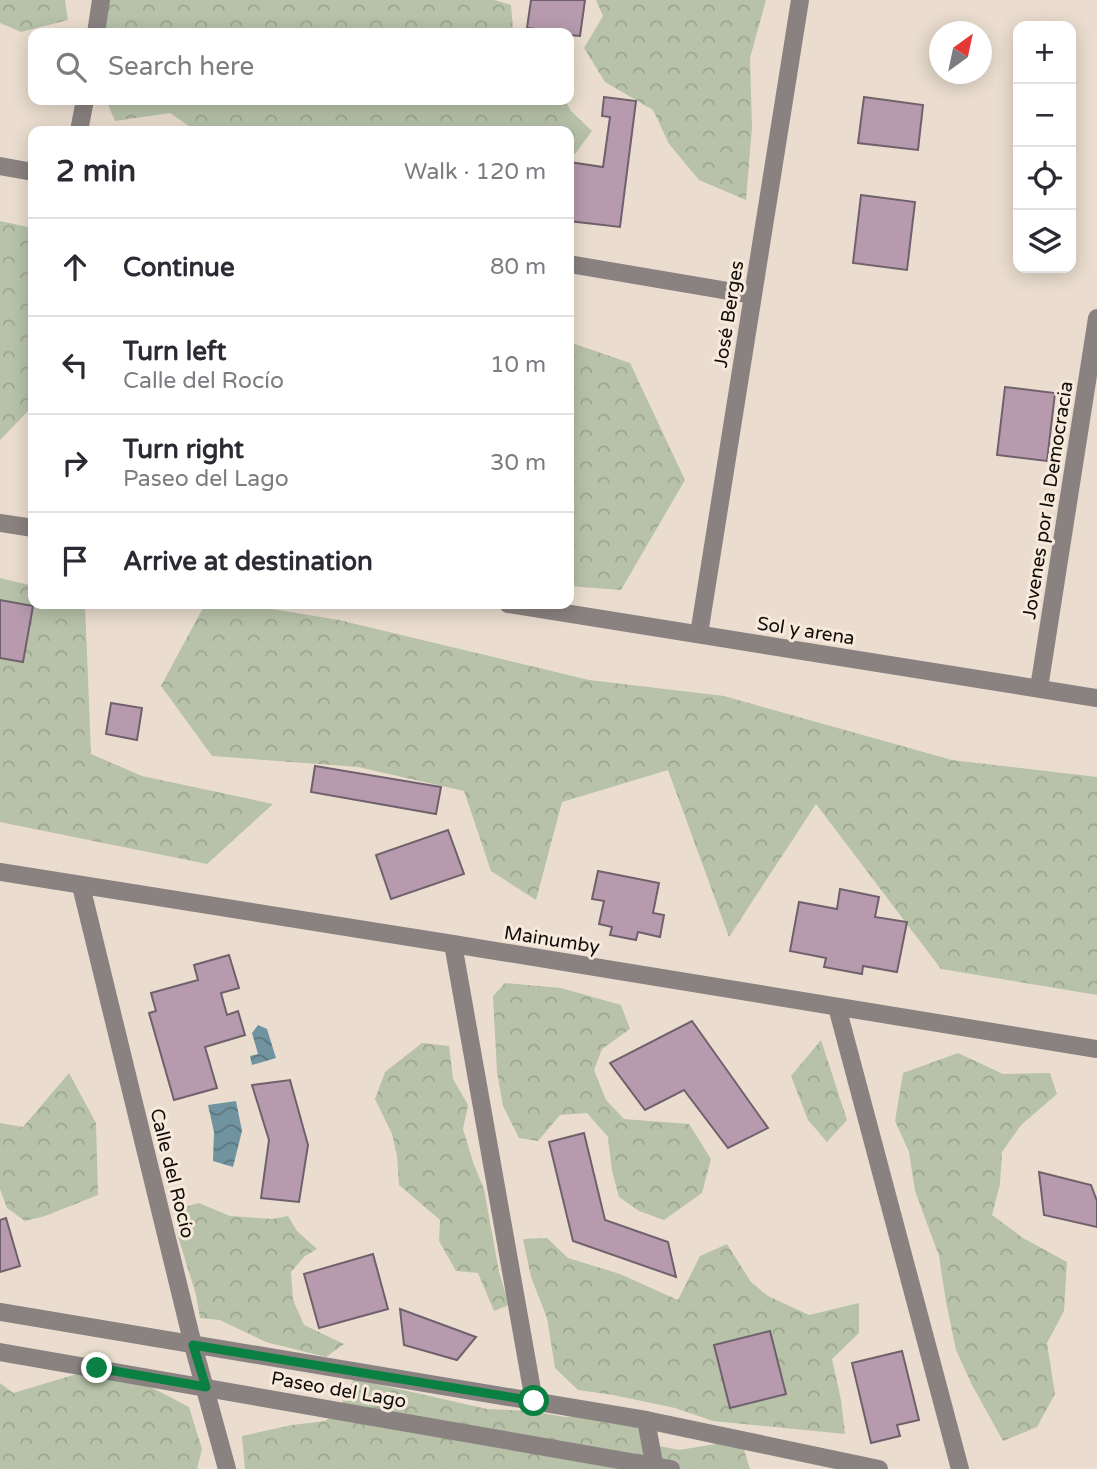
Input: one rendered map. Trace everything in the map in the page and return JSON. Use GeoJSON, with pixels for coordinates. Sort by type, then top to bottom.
{"type":"FeatureCollection","features":[{"type":"Feature","properties":{"kind":"street"},"geometry":{"type":"LineString","coordinates":[[97,28],[101,0]]}},
{"type":"Feature","properties":{"kind":"street","name":"José Berges"},"geometry":{"type":"LineString","coordinates":[[699,634],[800,0]]}},
{"type":"Feature","properties":{"kind":"street"},"geometry":{"type":"LineString","coordinates":[[80,126],[84,105]]}},
{"type":"Feature","properties":{"kind":"street"},"geometry":{"type":"LineString","coordinates":[[0,166],[28,171]]}},
{"type":"Feature","properties":{"kind":"street"},"geometry":{"type":"LineString","coordinates":[[574,265],[752,295]]}},
{"type":"Feature","properties":{"kind":"street","name":"Jovenes por la Democracia"},"geometry":{"type":"LineString","coordinates":[[1039,688],[1097,318]]}},
{"type":"Feature","properties":{"kind":"street"},"geometry":{"type":"LineString","coordinates":[[0,523],[28,527]]}},
{"type":"Feature","properties":{"kind":"street","name":"Sol y arena"},"geometry":{"type":"LineString","coordinates":[[540,609],[1097,698]]}},
{"type":"Feature","properties":{"kind":"street","name":"Mainumby"},"geometry":{"type":"LineString","coordinates":[[0,872],[1097,1049]]}},
{"type":"Feature","properties":{"kind":"street","name":"Calle del Rocío"},"geometry":{"type":"LineString","coordinates":[[81,886],[193,1345],[227,1469]]}},
{"type":"Feature","properties":{"kind":"street"},"geometry":{"type":"LineString","coordinates":[[453,944],[534,1401]]}},
{"type":"Feature","properties":{"kind":"street"},"geometry":{"type":"LineString","coordinates":[[837,1007],[960,1469]]}},
{"type":"Feature","properties":{"kind":"street"},"geometry":{"type":"LineString","coordinates":[[0,1312],[646,1420],[879,1469]]}},
{"type":"Feature","properties":{"kind":"street","name":"Paseo del Lago"},"geometry":{"type":"LineString","coordinates":[[0,1352],[660,1468]]}},
{"type":"Feature","properties":{"kind":"street"},"geometry":{"type":"LineString","coordinates":[[646,1420],[660,1468]]}},
{"type":"Feature","properties":{"kind":"green space"},"geometry":{"type":"Polygon","coordinates":[[[0,0],[65,0],[68,20],[28,28],[21,32],[0,23],[0,0]]]}},
{"type":"Feature","properties":{"kind":"green space"},"geometry":{"type":"Polygon","coordinates":[[[110,0],[494,0],[511,5],[513,28],[100,28],[110,0]]]}},
{"type":"Feature","properties":{"kind":"green space"},"geometry":{"type":"Polygon","coordinates":[[[596,0],[766,0],[750,58],[752,127],[746,200],[699,180],[669,144],[653,110],[605,82],[584,48],[603,16],[596,0]]]}},
{"type":"Feature","properties":{"kind":"green space"},"geometry":{"type":"Polygon","coordinates":[[[108,105],[568,105],[592,131],[574,154],[574,126],[189,126],[170,113],[115,121],[108,105]]]}},
{"type":"Feature","properties":{"kind":"green space"},"geometry":{"type":"Polygon","coordinates":[[[0,221],[28,227],[28,411],[0,440],[0,221]]]}},
{"type":"Feature","properties":{"kind":"green space"},"geometry":{"type":"Polygon","coordinates":[[[574,344],[630,363],[685,480],[621,590],[574,586],[574,344]]]}},
{"type":"Feature","properties":{"kind":"green space"},"geometry":{"type":"Polygon","coordinates":[[[0,578],[28,585],[28,609],[85,609],[91,754],[142,776],[273,804],[207,864],[0,822],[0,578]]]}},
{"type":"Feature","properties":{"kind":"green space"},"geometry":{"type":"Polygon","coordinates":[[[202,609],[272,609],[339,620],[589,680],[724,696],[952,760],[1097,777],[1097,995],[941,969],[816,804],[729,937],[668,770],[562,802],[536,900],[491,871],[464,791],[358,767],[212,756],[161,686],[202,609]]]}},
{"type":"Feature","properties":{"kind":"green space"},"geometry":{"type":"Polygon","coordinates":[[[505,983],[561,988],[621,1005],[630,1029],[602,1049],[594,1070],[606,1100],[624,1119],[689,1124],[711,1159],[702,1193],[664,1220],[639,1211],[619,1197],[612,1171],[608,1137],[587,1113],[560,1115],[538,1141],[519,1138],[503,1106],[497,1072],[493,996],[505,983]]]}},
{"type":"Feature","properties":{"kind":"green space"},"geometry":{"type":"Polygon","coordinates":[[[821,1040],[847,1120],[827,1142],[808,1120],[791,1076],[821,1040]]]}},
{"type":"Feature","properties":{"kind":"green space"},"geometry":{"type":"Polygon","coordinates":[[[422,1043],[449,1046],[453,1079],[468,1105],[463,1129],[484,1189],[499,1272],[509,1305],[494,1311],[478,1273],[456,1271],[439,1241],[440,1220],[399,1185],[392,1134],[375,1099],[385,1072],[422,1043]]]}},
{"type":"Feature","properties":{"kind":"green space"},"geometry":{"type":"Polygon","coordinates":[[[958,1053],[1003,1074],[1050,1073],[1057,1094],[1021,1125],[1002,1152],[1000,1184],[992,1215],[1023,1238],[1067,1262],[1064,1311],[1047,1343],[1055,1394],[1037,1427],[1003,1441],[956,1350],[939,1256],[915,1191],[909,1152],[895,1121],[903,1073],[958,1053]]]}},
{"type":"Feature","properties":{"kind":"green space"},"geometry":{"type":"Polygon","coordinates":[[[69,1073],[96,1123],[98,1195],[25,1221],[7,1208],[0,1189],[0,1123],[23,1127],[69,1073]]]}},
{"type":"Feature","properties":{"kind":"green space"},"geometry":{"type":"Polygon","coordinates":[[[199,1203],[230,1216],[272,1219],[288,1216],[297,1231],[317,1249],[305,1256],[291,1272],[293,1300],[304,1325],[344,1344],[326,1357],[266,1342],[220,1320],[200,1318],[196,1295],[177,1233],[180,1208],[199,1203]]]}},
{"type":"Feature","properties":{"kind":"green space"},"geometry":{"type":"Polygon","coordinates":[[[547,1238],[568,1258],[620,1274],[678,1300],[700,1256],[727,1244],[751,1282],[768,1296],[809,1315],[859,1303],[859,1333],[832,1359],[845,1434],[713,1421],[675,1408],[578,1390],[555,1368],[547,1318],[531,1277],[523,1239],[547,1238]]]}},
{"type":"Feature","properties":{"kind":"green space"},"geometry":{"type":"Polygon","coordinates":[[[97,1368],[133,1379],[189,1407],[202,1449],[197,1469],[0,1469],[0,1383],[13,1393],[97,1368]]]}},
{"type":"Feature","properties":{"kind":"green space"},"geometry":{"type":"Polygon","coordinates":[[[354,1379],[487,1409],[530,1411],[565,1417],[603,1413],[639,1428],[650,1444],[679,1450],[741,1440],[750,1469],[245,1469],[242,1436],[325,1421],[339,1411],[354,1379]]]}},
{"type":"Feature","properties":{"kind":"water"},"geometry":{"type":"Polygon","coordinates":[[[258,1025],[267,1029],[276,1058],[252,1065],[250,1056],[258,1054],[252,1033],[258,1025]]]}},
{"type":"Feature","properties":{"kind":"water"},"geometry":{"type":"Polygon","coordinates":[[[236,1101],[242,1131],[233,1167],[213,1161],[214,1132],[208,1105],[236,1101]]]}},
{"type":"Feature","properties":{"kind":"building"},"geometry":{"type":"Polygon","coordinates":[[[531,0],[585,0],[580,36],[574,35],[574,28],[527,28],[531,0]]]}},
{"type":"Feature","properties":{"kind":"building"},"geometry":{"type":"Polygon","coordinates":[[[604,97],[636,101],[620,227],[574,222],[574,163],[603,167],[610,117],[602,116],[604,97]]]}},
{"type":"Feature","properties":{"kind":"building"},"geometry":{"type":"Polygon","coordinates":[[[864,97],[923,105],[918,150],[858,143],[864,97]]]}},
{"type":"Feature","properties":{"kind":"building"},"geometry":{"type":"Polygon","coordinates":[[[861,195],[915,202],[907,270],[853,263],[861,195]]]}},
{"type":"Feature","properties":{"kind":"building"},"geometry":{"type":"Polygon","coordinates":[[[1005,387],[1055,393],[1047,461],[997,455],[1005,387]]]}},
{"type":"Feature","properties":{"kind":"building"},"geometry":{"type":"Polygon","coordinates":[[[0,600],[28,605],[28,609],[32,609],[23,662],[0,658],[0,600]]]}},
{"type":"Feature","properties":{"kind":"building"},"geometry":{"type":"Polygon","coordinates":[[[111,703],[142,708],[137,740],[106,734],[111,703]]]}},
{"type":"Feature","properties":{"kind":"building"},"geometry":{"type":"Polygon","coordinates":[[[315,766],[441,787],[436,814],[311,792],[315,766]]]}},
{"type":"Feature","properties":{"kind":"building"},"geometry":{"type":"Polygon","coordinates":[[[448,830],[464,874],[391,899],[376,855],[448,830]]]}},
{"type":"Feature","properties":{"kind":"building"},"geometry":{"type":"Polygon","coordinates":[[[598,871],[659,883],[653,913],[664,915],[660,937],[638,932],[636,940],[610,935],[612,927],[599,924],[604,901],[592,899],[598,871]]]}},
{"type":"Feature","properties":{"kind":"building"},"geometry":{"type":"Polygon","coordinates":[[[840,889],[879,897],[875,917],[907,922],[897,972],[863,966],[862,974],[824,967],[826,958],[790,951],[799,902],[837,909],[840,889]]]}},
{"type":"Feature","properties":{"kind":"building"},"geometry":{"type":"Polygon","coordinates":[[[229,955],[239,988],[221,993],[227,1015],[238,1011],[245,1035],[205,1047],[217,1088],[174,1100],[149,1013],[156,1011],[151,993],[198,980],[194,965],[229,955]]]}},
{"type":"Feature","properties":{"kind":"building"},"geometry":{"type":"Polygon","coordinates":[[[692,1021],[768,1128],[728,1148],[684,1090],[645,1110],[610,1063],[692,1021]]]}},
{"type":"Feature","properties":{"kind":"building"},"geometry":{"type":"Polygon","coordinates":[[[290,1080],[308,1145],[299,1202],[261,1198],[269,1140],[252,1085],[290,1080]]]}},
{"type":"Feature","properties":{"kind":"building"},"geometry":{"type":"Polygon","coordinates":[[[584,1133],[605,1220],[668,1242],[676,1277],[573,1241],[549,1142],[584,1133]]]}},
{"type":"Feature","properties":{"kind":"building"},"geometry":{"type":"Polygon","coordinates":[[[1039,1172],[1091,1185],[1097,1201],[1097,1227],[1044,1215],[1039,1172]]]}},
{"type":"Feature","properties":{"kind":"building"},"geometry":{"type":"Polygon","coordinates":[[[6,1218],[20,1266],[0,1272],[0,1220],[6,1218]]]}},
{"type":"Feature","properties":{"kind":"building"},"geometry":{"type":"Polygon","coordinates":[[[373,1254],[388,1309],[319,1328],[304,1274],[373,1254]]]}},
{"type":"Feature","properties":{"kind":"building"},"geometry":{"type":"Polygon","coordinates":[[[400,1309],[476,1337],[457,1360],[404,1345],[400,1309]]]}},
{"type":"Feature","properties":{"kind":"building"},"geometry":{"type":"Polygon","coordinates":[[[770,1331],[786,1394],[730,1408],[714,1345],[770,1331]]]}},
{"type":"Feature","properties":{"kind":"building"},"geometry":{"type":"Polygon","coordinates":[[[902,1351],[919,1420],[897,1425],[900,1436],[871,1443],[852,1363],[902,1351]]]}},
{"type":"Feature","properties":{"kind":"route"},"geometry":{"type":"LineString","coordinates":[[97,1368],[206,1387],[193,1345],[534,1401]]}}]}
